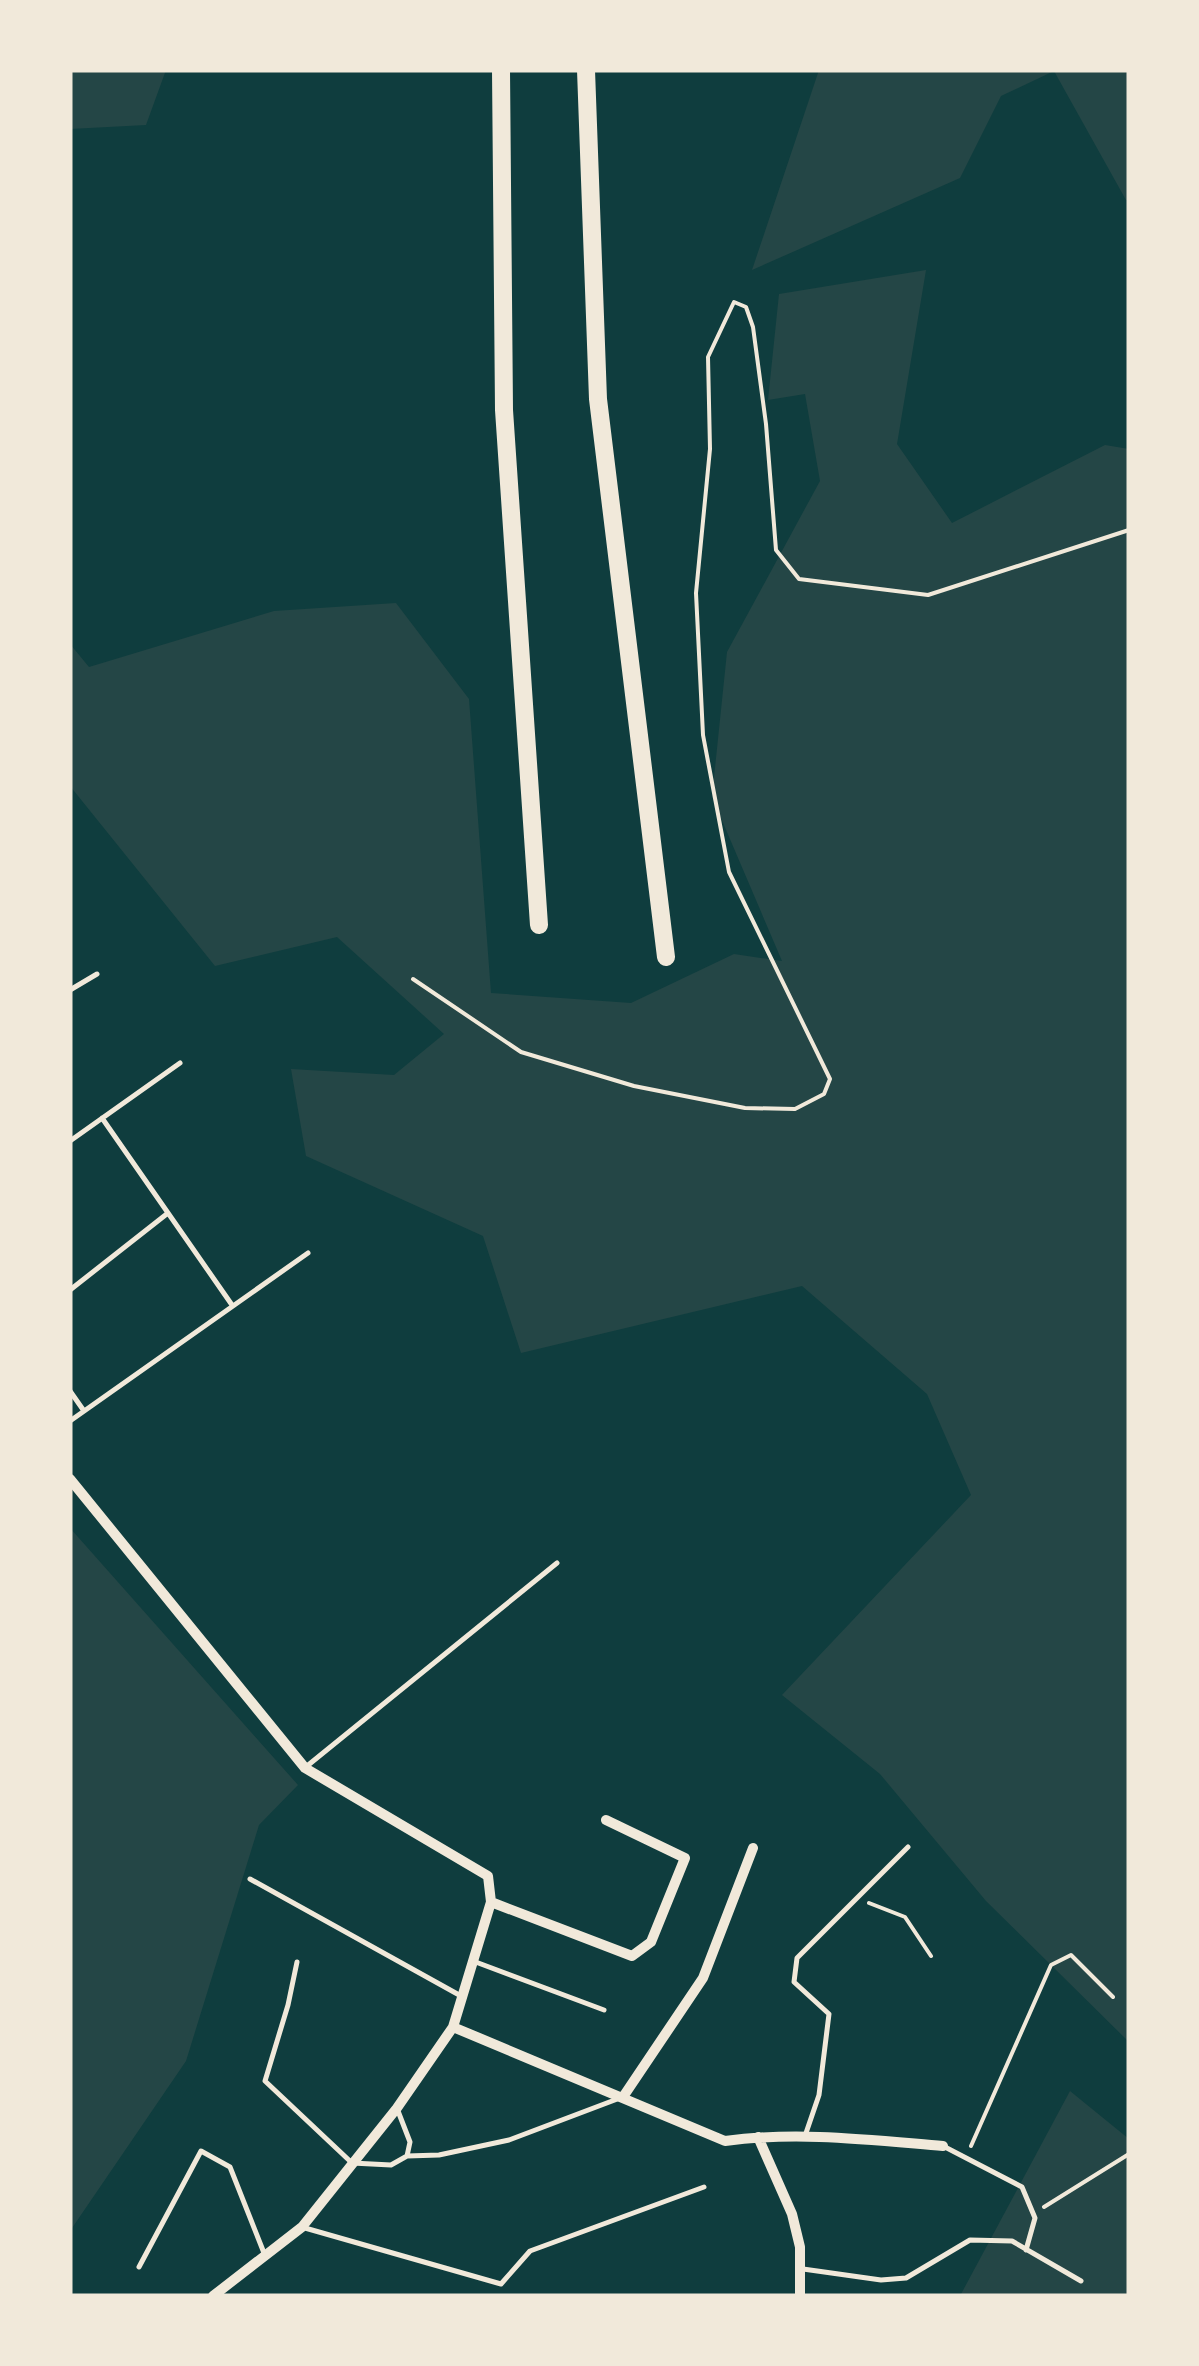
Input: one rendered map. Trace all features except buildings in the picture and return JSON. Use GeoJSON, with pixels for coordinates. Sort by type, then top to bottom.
{"type":"FeatureCollection","features":[{"type":"Feature","properties":{"kind":"highway"},"geometry":{"type":"LineString","coordinates":[[502,70],[504,410],[539,925]]}},
{"type":"Feature","properties":{"kind":"highway"},"geometry":{"type":"LineString","coordinates":[[586,70],[598,399],[666,957]]}},
{"type":"Feature","properties":{"kind":"street"},"geometry":{"type":"LineString","coordinates":[[70,1479],[305,1768],[488,1876],[491,1902],[453,2028],[397,2108],[302,2227],[213,2296]]}},
{"type":"Feature","properties":{"kind":"street"},"geometry":{"type":"LineString","coordinates":[[491,1902],[632,1956],[651,1942],[685,1858],[606,1820]]}},
{"type":"Feature","properties":{"kind":"street"},"geometry":{"type":"LineString","coordinates":[[622,2097],[703,1978],[753,1848]]}},
{"type":"Feature","properties":{"kind":"street"},"geometry":{"type":"LineString","coordinates":[[453,2028],[725,2141],[758,2136],[943,2146]]}},
{"type":"Feature","properties":{"kind":"street"},"geometry":{"type":"LineString","coordinates":[[758,2136],[792,2214],[800,2247],[800,2296]]}},
{"type":"Feature","properties":{"kind":"lane"},"geometry":{"type":"LineString","coordinates":[[70,990],[97,974]]}},
{"type":"Feature","properties":{"kind":"lane"},"geometry":{"type":"LineString","coordinates":[[70,1141],[180,1062]]}},
{"type":"Feature","properties":{"kind":"lane"},"geometry":{"type":"LineString","coordinates":[[102,1118],[232,1306]]}},
{"type":"Feature","properties":{"kind":"lane"},"geometry":{"type":"LineString","coordinates":[[70,1290],[168,1213]]}},
{"type":"Feature","properties":{"kind":"lane"},"geometry":{"type":"LineString","coordinates":[[70,1421],[308,1253]]}},
{"type":"Feature","properties":{"kind":"lane"},"geometry":{"type":"LineString","coordinates":[[70,1392],[84,1411]]}},
{"type":"Feature","properties":{"kind":"lane"},"geometry":{"type":"LineString","coordinates":[[305,1768],[557,1562]]}},
{"type":"Feature","properties":{"kind":"lane"},"geometry":{"type":"LineString","coordinates":[[758,2136],[808,2133],[818,2095],[829,2014],[794,1982],[796,1958],[908,1847]]}},
{"type":"Feature","properties":{"kind":"lane"},"geometry":{"type":"LineString","coordinates":[[250,1878],[462,1996]]}},
{"type":"Feature","properties":{"kind":"lane"},"geometry":{"type":"LineString","coordinates":[[473,1961],[604,2010]]}},
{"type":"Feature","properties":{"kind":"lane"},"geometry":{"type":"LineString","coordinates":[[297,1962],[265,2082],[352,2163],[390,2165],[406,2156],[439,2155],[509,2140],[622,2097]]}},
{"type":"Feature","properties":{"kind":"lane"},"geometry":{"type":"LineString","coordinates":[[397,2108],[410,2142],[406,2156]]}},
{"type":"Feature","properties":{"kind":"lane"},"geometry":{"type":"LineString","coordinates":[[943,2146],[1022,2187],[1036,2218],[1026,2250]]}},
{"type":"Feature","properties":{"kind":"lane"},"geometry":{"type":"LineString","coordinates":[[139,2267],[201,2151],[230,2167],[264,2256]]}},
{"type":"Feature","properties":{"kind":"lane"},"geometry":{"type":"LineString","coordinates":[[302,2227],[502,2284],[530,2251],[704,2188]]}},
{"type":"Feature","properties":{"kind":"lane"},"geometry":{"type":"LineString","coordinates":[[800,2269],[881,2280],[906,2278],[970,2240],[1012,2241],[1080,2281]]}},
{"type":"Feature","properties":{"kind":"path"},"geometry":{"type":"LineString","coordinates":[[413,979],[521,1052],[634,1086],[745,1108],[795,1109],[824,1094],[830,1079],[729,872],[703,735],[696,593],[710,449],[708,358],[734,302],[746,307],[753,327],[776,550],[799,579],[928,596],[1129,530]]}},
{"type":"Feature","properties":{"kind":"path"},"geometry":{"type":"LineString","coordinates":[[857,1898],[905,1917],[931,1956]]}},
{"type":"Feature","properties":{"kind":"path"},"geometry":{"type":"LineString","coordinates":[[966,2158],[1051,1965],[1071,1954],[1113,1997]]}},
{"type":"Feature","properties":{"kind":"path"},"geometry":{"type":"LineString","coordinates":[[1034,2214],[1129,2154]]}},
{"type":"Feature","properties":{"kind":"shaded area"},"geometry":{"type":"Polygon","coordinates":[[[70,70],[166,70],[146,125],[70,129],[70,70]]]}},
{"type":"Feature","properties":{"kind":"shaded area"},"geometry":{"type":"Polygon","coordinates":[[[819,70],[1129,70],[1129,200],[1054,71],[1001,96],[960,178],[752,270],[819,70]]]}},
{"type":"Feature","properties":{"kind":"shaded area"},"geometry":{"type":"Polygon","coordinates":[[[926,270],[897,444],[952,523],[1105,445],[1129,449],[1129,2042],[986,1901],[880,1774],[782,1695],[971,1495],[927,1394],[802,1286],[521,1353],[483,1236],[306,1156],[291,1069],[394,1075],[444,1034],[337,937],[215,966],[70,786],[70,644],[89,667],[274,611],[396,603],[469,699],[491,993],[631,1003],[734,954],[782,961],[712,797],[727,652],[820,481],[805,394],[768,400],[779,294],[926,270]]]}},
{"type":"Feature","properties":{"kind":"shaded area"},"geometry":{"type":"Polygon","coordinates":[[[70,1528],[298,1785],[259,1825],[186,2061],[70,2231],[70,1528]]]}},
{"type":"Feature","properties":{"kind":"shaded area"},"geometry":{"type":"Polygon","coordinates":[[[1070,2091],[1129,2139],[1129,2296],[960,2296],[1070,2091]]]}}]}
